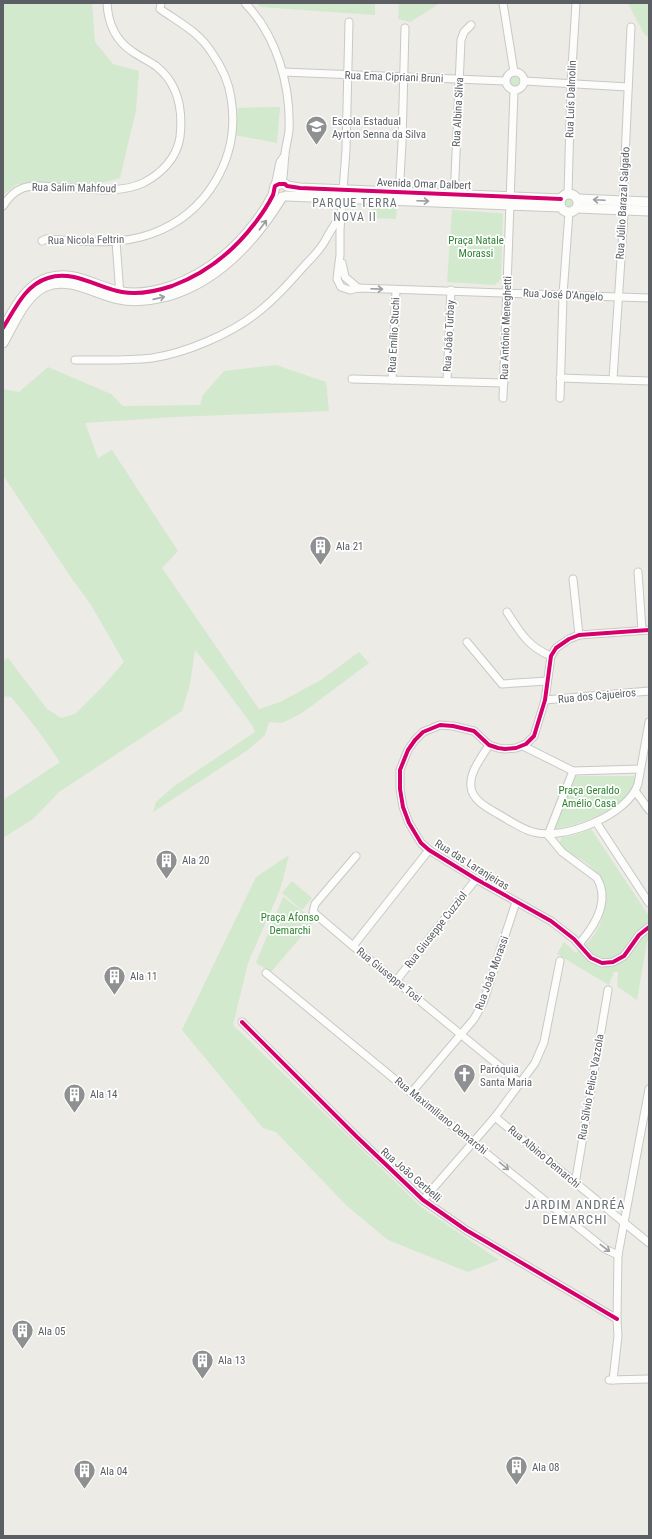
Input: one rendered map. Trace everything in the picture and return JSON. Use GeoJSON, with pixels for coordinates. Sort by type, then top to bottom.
{"type":"FeatureCollection","features":[{"type":"Feature","properties":{"kind":"street","name":"Rua Salim Mahfoud"},"geometry":{"type":"LineString","coordinates":[[3,206],[15,192],[24,187],[43,186],[113,190],[138,186],[152,179],[170,162],[179,141],[182,120],[180,101],[174,88],[157,67],[132,52],[118,39],[111,27],[108,17],[107,3]]}},
{"type":"Feature","properties":{"kind":"street"},"geometry":{"type":"LineString","coordinates":[[3,343],[29,300],[39,290],[46,286],[64,283],[144,300],[168,296],[194,285],[220,271],[251,241],[281,190],[276,177],[280,162],[285,155],[289,132],[289,112],[287,89],[283,72],[270,38],[259,21],[244,3]]}},
{"type":"Feature","properties":{"kind":"street"},"geometry":{"type":"LineString","coordinates":[[503,3],[514,72]]}},
{"type":"Feature","properties":{"kind":"street","name":"Rua Luís Dalmolin"},"geometry":{"type":"LineString","coordinates":[[560,398],[563,295],[569,203],[571,84],[576,3]]}},
{"type":"Feature","properties":{"kind":"street","name":"Rua Nicola Feltrin"},"geometry":{"type":"LineString","coordinates":[[42,241],[46,239],[116,241],[150,234],[170,226],[188,214],[210,189],[220,173],[229,152],[233,133],[231,96],[224,74],[212,53],[190,28],[160,6]]}},
{"type":"Feature","properties":{"kind":"street"},"geometry":{"type":"LineString","coordinates":[[75,360],[127,360],[153,357],[191,348],[221,334],[256,314],[271,301],[300,271],[326,240],[340,230],[343,194],[349,22]]}},
{"type":"Feature","properties":{"kind":"street","name":"Rua Albina Silva"},"geometry":{"type":"LineString","coordinates":[[454,198],[461,40],[464,32],[471,25]]}},
{"type":"Feature","properties":{"kind":"street","name":"Rua Júlio Barazal Salgado"},"geometry":{"type":"LineString","coordinates":[[613,379],[631,27]]}},
{"type":"Feature","properties":{"kind":"street"},"geometry":{"type":"LineString","coordinates":[[399,196],[405,28]]}},
{"type":"Feature","properties":{"kind":"street","name":"Rua Ema Cipriani Bruni"},"geometry":{"type":"LineString","coordinates":[[283,72],[505,81]]}},
{"type":"Feature","properties":{"kind":"street"},"geometry":{"type":"LineString","coordinates":[[514,72],[521,75],[524,82],[521,88],[514,91],[508,87],[505,81],[508,75],[514,72]]}},
{"type":"Feature","properties":{"kind":"street"},"geometry":{"type":"LineString","coordinates":[[524,82],[628,87]]}},
{"type":"Feature","properties":{"kind":"street","name":"Rua Antônio Meneghetti"},"geometry":{"type":"LineString","coordinates":[[503,398],[514,91]]}},
{"type":"Feature","properties":{"kind":"street","name":"Avenida Omar Dalbert"},"geometry":{"type":"LineString","coordinates":[[281,190],[343,194],[623,205],[649,202]]}},
{"type":"Feature","properties":{"kind":"street","name":"Avenida Omar Dalbert"},"geometry":{"type":"LineString","coordinates":[[623,205],[649,211]]}},
{"type":"Feature","properties":{"kind":"street"},"geometry":{"type":"LineString","coordinates":[[326,240],[330,230],[341,217]]}},
{"type":"Feature","properties":{"kind":"street","name":"Rua José D'Angelo"},"geometry":{"type":"LineString","coordinates":[[340,230],[340,255],[345,277],[358,288],[452,290],[649,298]]}},
{"type":"Feature","properties":{"kind":"street"},"geometry":{"type":"LineString","coordinates":[[116,241],[120,296]]}},
{"type":"Feature","properties":{"kind":"street"},"geometry":{"type":"LineString","coordinates":[[3,328],[24,295],[31,287],[50,277],[74,277],[120,296]]}},
{"type":"Feature","properties":{"kind":"street","name":"Rua Emílio Stuchi"},"geometry":{"type":"LineString","coordinates":[[392,380],[396,290]]}},
{"type":"Feature","properties":{"kind":"street","name":"Rua João Turbay"},"geometry":{"type":"LineString","coordinates":[[447,381],[452,290]]}},
{"type":"Feature","properties":{"kind":"street"},"geometry":{"type":"LineString","coordinates":[[560,378],[649,381]]}},
{"type":"Feature","properties":{"kind":"street"},"geometry":{"type":"LineString","coordinates":[[352,379],[504,383]]}},
{"type":"Feature","properties":{"kind":"street"},"geometry":{"type":"LineString","coordinates":[[638,572],[646,630],[579,635],[569,639],[556,648],[551,656],[545,700],[534,736],[526,744],[516,748],[505,750],[489,745],[474,771],[471,786],[476,798],[489,809],[533,832],[548,834],[565,832],[596,822],[624,803],[636,792],[649,722]]}},
{"type":"Feature","properties":{"kind":"street"},"geometry":{"type":"LineString","coordinates":[[573,579],[579,635]]}},
{"type":"Feature","properties":{"kind":"street"},"geometry":{"type":"LineString","coordinates":[[507,612],[530,644],[551,656]]}},
{"type":"Feature","properties":{"kind":"street"},"geometry":{"type":"LineString","coordinates":[[467,642],[502,684],[547,681]]}},
{"type":"Feature","properties":{"kind":"street","name":"Rua dos Cajueiros"},"geometry":{"type":"LineString","coordinates":[[545,700],[649,691]]}},
{"type":"Feature","properties":{"kind":"street","name":"Rua das Laranjeiras"},"geometry":{"type":"LineString","coordinates":[[489,745],[474,731],[464,728],[440,725],[423,732],[408,750],[400,770],[402,807],[421,843],[429,850],[476,879],[551,921],[579,944],[591,958],[602,963],[613,962],[624,956],[639,934],[649,927]]}},
{"type":"Feature","properties":{"kind":"street"},"geometry":{"type":"LineString","coordinates":[[522,746],[573,771],[640,769]]}},
{"type":"Feature","properties":{"kind":"street"},"geometry":{"type":"LineString","coordinates":[[548,834],[573,771]]}},
{"type":"Feature","properties":{"kind":"street"},"geometry":{"type":"LineString","coordinates":[[636,792],[649,810]]}},
{"type":"Feature","properties":{"kind":"street"},"geometry":{"type":"LineString","coordinates":[[596,822],[649,903]]}},
{"type":"Feature","properties":{"kind":"street"},"geometry":{"type":"LineString","coordinates":[[548,834],[562,852],[592,874],[600,883],[602,895],[598,917],[592,929],[579,944]]}},
{"type":"Feature","properties":{"kind":"street"},"geometry":{"type":"LineString","coordinates":[[353,946],[429,850]]}},
{"type":"Feature","properties":{"kind":"street","name":"Rua Giuseppe Tosi"},"geometry":{"type":"LineString","coordinates":[[356,856],[315,904],[313,909],[315,914],[520,1083]]}},
{"type":"Feature","properties":{"kind":"street","name":"Rua Giuseppe Cuzziol"},"geometry":{"type":"LineString","coordinates":[[396,981],[476,879]]}},
{"type":"Feature","properties":{"kind":"street","name":"Rua João Morassi"},"geometry":{"type":"LineString","coordinates":[[411,1093],[474,1019],[483,1003],[516,902]]}},
{"type":"Feature","properties":{"kind":"street"},"geometry":{"type":"LineString","coordinates":[[423,1200],[495,1117],[530,1072],[544,1042],[560,961]]}},
{"type":"Feature","properties":{"kind":"street","name":"Rua Maximiliano Demarchi"},"geometry":{"type":"LineString","coordinates":[[266,973],[411,1093],[605,1249],[618,1256]]}},
{"type":"Feature","properties":{"kind":"street","name":"Rua Sílvio Felice Vazzola"},"geometry":{"type":"LineString","coordinates":[[575,1184],[608,990]]}},
{"type":"Feature","properties":{"kind":"street","name":"Rua João Gerbelli"},"geometry":{"type":"LineString","coordinates":[[242,1022],[356,1137],[423,1200],[466,1230],[617,1319]]}},
{"type":"Feature","properties":{"kind":"street"},"geometry":{"type":"LineString","coordinates":[[649,1089],[618,1256],[618,1336],[611,1380],[649,1379]]}},
{"type":"Feature","properties":{"kind":"street","name":"Rua Albino Demarchi"},"geometry":{"type":"LineString","coordinates":[[495,1117],[649,1243]]}},
{"type":"Feature","properties":{"kind":"green space"},"geometry":{"type":"Polygon","coordinates":[[[3,3],[92,3],[95,42],[113,64],[139,71],[136,110],[120,178],[98,184],[17,184],[3,195],[3,3]]]}},
{"type":"Feature","properties":{"kind":"green space"},"geometry":{"type":"Polygon","coordinates":[[[256,3],[375,3],[375,15],[261,7],[256,3]]]}},
{"type":"Feature","properties":{"kind":"green space"},"geometry":{"type":"Polygon","coordinates":[[[399,3],[440,3],[410,22],[398,19],[399,3]]]}},
{"type":"Feature","properties":{"kind":"green space"},"geometry":{"type":"Polygon","coordinates":[[[628,3],[649,3],[649,38],[644,34],[628,3]]]}},
{"type":"Feature","properties":{"kind":"green space"},"geometry":{"type":"Polygon","coordinates":[[[512,76],[516,76],[518,77],[518,85],[512,86],[509,83],[509,79],[512,76]]]}},
{"type":"Feature","properties":{"kind":"green space"},"geometry":{"type":"Polygon","coordinates":[[[280,107],[277,143],[235,135],[238,108],[280,107]]]}},
{"type":"Feature","properties":{"kind":"green space"},"geometry":{"type":"Polygon","coordinates":[[[567,198],[571,198],[573,199],[573,207],[567,208],[564,205],[564,201],[567,198]]]}},
{"type":"Feature","properties":{"kind":"green space"},"geometry":{"type":"Polygon","coordinates":[[[373,206],[397,207],[396,219],[372,218],[373,206]]]}},
{"type":"Feature","properties":{"kind":"green space","name":"Praça Natale Morassi"},"geometry":{"type":"Polygon","coordinates":[[[452,210],[503,214],[501,279],[495,285],[447,282],[452,210]]]}},
{"type":"Feature","properties":{"kind":"green space"},"geometry":{"type":"Polygon","coordinates":[[[276,365],[326,382],[329,411],[174,417],[85,423],[98,458],[112,450],[178,551],[162,568],[259,709],[280,702],[321,680],[359,652],[369,663],[302,713],[282,723],[269,722],[265,735],[248,750],[153,812],[156,802],[173,787],[255,732],[252,725],[195,650],[190,684],[182,711],[59,792],[33,819],[3,838],[3,800],[60,762],[37,729],[11,697],[3,696],[3,661],[8,658],[47,709],[61,718],[75,714],[105,684],[124,662],[91,605],[3,475],[3,389],[19,392],[48,367],[111,394],[123,406],[200,405],[203,395],[224,371],[276,365]]]}},
{"type":"Feature","properties":{"kind":"green space","name":"Praça Geraldo Amélio Casa"},"geometry":{"type":"Polygon","coordinates":[[[575,776],[635,776],[632,794],[615,806],[595,817],[575,825],[554,828],[575,776]]]}},
{"type":"Feature","properties":{"kind":"green space"},"geometry":{"type":"Polygon","coordinates":[[[591,829],[649,916],[649,937],[637,1000],[617,986],[618,972],[614,972],[609,985],[557,954],[564,942],[576,953],[594,935],[603,915],[605,901],[601,879],[589,865],[566,851],[559,844],[562,837],[575,835],[591,829]]]}},
{"type":"Feature","properties":{"kind":"green space"},"geometry":{"type":"Polygon","coordinates":[[[289,855],[280,890],[248,963],[233,1025],[421,1207],[499,1260],[468,1272],[388,1240],[347,1206],[276,1132],[263,1128],[182,1030],[256,877],[289,855]]]}},
{"type":"Feature","properties":{"kind":"green space"},"geometry":{"type":"Polygon","coordinates":[[[292,881],[312,898],[302,910],[282,893],[292,881]]]}},
{"type":"Feature","properties":{"kind":"green space","name":"Praça Afonso Demarchi"},"geometry":{"type":"Polygon","coordinates":[[[283,897],[315,920],[271,972],[256,963],[283,897]]]}},
{"type":"Feature","properties":{"kind":"cycle path"},"geometry":{"type":"LineString","coordinates":[[3,328],[21,298],[33,286],[48,278],[57,276],[76,277],[113,290],[134,293],[166,288],[197,275],[228,252],[247,234],[267,206],[273,195],[275,186],[279,184],[300,188],[561,199]]}},
{"type":"Feature","properties":{"kind":"cycle path"},"geometry":{"type":"LineString","coordinates":[[649,630],[579,635],[569,639],[556,648],[551,656],[545,700],[534,736],[526,744],[516,748],[498,748],[489,745],[474,731],[453,726],[440,725],[423,732],[415,740],[408,750],[400,770],[400,789],[403,807],[409,823],[421,843],[429,850],[476,879],[551,921],[574,939],[591,958],[602,963],[613,962],[624,956],[639,935],[649,927]]}},
{"type":"Feature","properties":{"kind":"cycle path"},"geometry":{"type":"LineString","coordinates":[[242,1022],[357,1137],[423,1200],[466,1230],[617,1319]]}},
{"type":"Feature","properties":{"kind":"place","name":"Escola Estadual Ayrton Senna da Silva"},"geometry":{"type":"Point","coordinates":[317,146]}},
{"type":"Feature","properties":{"kind":"place","name":"Ala 21"},"geometry":{"type":"Point","coordinates":[321,566]}},
{"type":"Feature","properties":{"kind":"place","name":"Ala 20"},"geometry":{"type":"Point","coordinates":[167,880]}},
{"type":"Feature","properties":{"kind":"place","name":"Ala 11"},"geometry":{"type":"Point","coordinates":[114,996]}},
{"type":"Feature","properties":{"kind":"place","name":"Paróquia Santa Maria"},"geometry":{"type":"Point","coordinates":[465,1094]}},
{"type":"Feature","properties":{"kind":"place","name":"Ala 14"},"geometry":{"type":"Point","coordinates":[75,1114]}},
{"type":"Feature","properties":{"kind":"place","name":"Ala 05"},"geometry":{"type":"Point","coordinates":[22,1350]}},
{"type":"Feature","properties":{"kind":"place","name":"Ala 13"},"geometry":{"type":"Point","coordinates":[203,1380]}},
{"type":"Feature","properties":{"kind":"place","name":"Ala 08"},"geometry":{"type":"Point","coordinates":[516,1486]}},
{"type":"Feature","properties":{"kind":"place","name":"Ala 04"},"geometry":{"type":"Point","coordinates":[84,1490]}},
{"type":"Feature","properties":{"kind":"district","name":"PARQUE TERRA NOVA II"},"geometry":{"type":"Point","coordinates":[355,210]}},
{"type":"Feature","properties":{"kind":"district","name":"JARDIM ANDRÉA DEMARCHI"},"geometry":{"type":"Point","coordinates":[575,1212]}}]}
